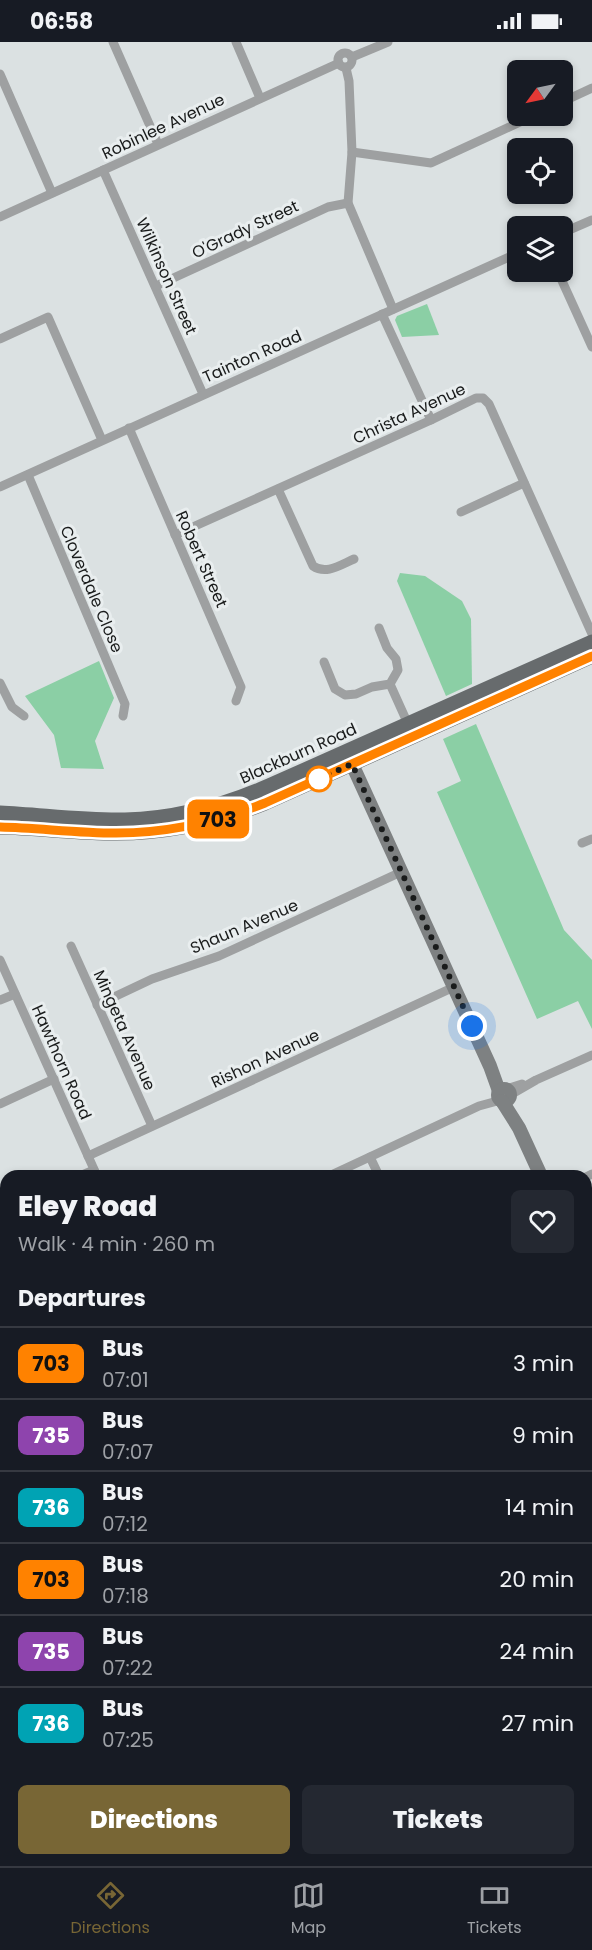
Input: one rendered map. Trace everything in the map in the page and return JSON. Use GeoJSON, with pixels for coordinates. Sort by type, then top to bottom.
{"type":"FeatureCollection","features":[{"type":"Feature","properties":{"kind":"main road","name":"Blackburn Road"},"geometry":{"type":"LineString","coordinates":[[0,825],[118,833],[194,825],[242,812],[349,758],[408,724],[592,642]]}},
{"type":"Feature","properties":{"kind":"main road","name":"Blackburn Road"},"geometry":{"type":"LineString","coordinates":[[0,813],[124,820],[182,814],[220,805],[349,758],[592,656]]}},
{"type":"Feature","properties":{"kind":"main road"},"geometry":{"type":"LineString","coordinates":[[349,758],[538,1170]]}},
{"type":"Feature","properties":{"kind":"street"},"geometry":{"type":"LineString","coordinates":[[113,42],[158,144]]}},
{"type":"Feature","properties":{"kind":"street"},"geometry":{"type":"LineString","coordinates":[[236,42],[260,98]]}},
{"type":"Feature","properties":{"kind":"street"},"geometry":{"type":"LineString","coordinates":[[341,42],[342,53],[338,60],[349,81],[352,152],[348,203],[393,309]]}},
{"type":"Feature","properties":{"kind":"street"},"geometry":{"type":"LineString","coordinates":[[352,57],[388,42]]}},
{"type":"Feature","properties":{"kind":"street"},"geometry":{"type":"LineString","coordinates":[[342,53],[352,57]]}},
{"type":"Feature","properties":{"kind":"street"},"geometry":{"type":"LineString","coordinates":[[342,65],[353,62],[352,57]]}},
{"type":"Feature","properties":{"kind":"street","name":"Robinlee Avenue"},"geometry":{"type":"LineString","coordinates":[[0,217],[260,98],[342,65]]}},
{"type":"Feature","properties":{"kind":"street"},"geometry":{"type":"LineString","coordinates":[[0,74],[52,193]]}},
{"type":"Feature","properties":{"kind":"street"},"geometry":{"type":"LineString","coordinates":[[573,97],[592,88]]}},
{"type":"Feature","properties":{"kind":"street"},"geometry":{"type":"LineString","coordinates":[[352,152],[431,163],[511,126]]}},
{"type":"Feature","properties":{"kind":"street","name":"Wilkinson Street"},"geometry":{"type":"LineString","coordinates":[[103,170],[203,394]]}},
{"type":"Feature","properties":{"kind":"street","name":"O'Grady Street"},"geometry":{"type":"LineString","coordinates":[[156,286],[328,207],[348,203]]}},
{"type":"Feature","properties":{"kind":"street"},"geometry":{"type":"LineString","coordinates":[[573,228],[592,220]]}},
{"type":"Feature","properties":{"kind":"street","name":"Tainton Road"},"geometry":{"type":"LineString","coordinates":[[0,487],[507,259]]}},
{"type":"Feature","properties":{"kind":"street"},"geometry":{"type":"LineString","coordinates":[[563,282],[592,347]]}},
{"type":"Feature","properties":{"kind":"street"},"geometry":{"type":"LineString","coordinates":[[382,314],[430,420]]}},
{"type":"Feature","properties":{"kind":"street"},"geometry":{"type":"LineString","coordinates":[[0,339],[48,317],[102,440]]}},
{"type":"Feature","properties":{"kind":"street","name":"Christa Avenue"},"geometry":{"type":"LineString","coordinates":[[175,535],[476,398],[483,398],[489,404],[592,634]]}},
{"type":"Feature","properties":{"kind":"street","name":"Robert Street"},"geometry":{"type":"LineString","coordinates":[[129,428],[242,687],[236,701]]}},
{"type":"Feature","properties":{"kind":"street","name":"Cloverdale Close"},"geometry":{"type":"LineString","coordinates":[[28,475],[125,704],[123,716]]}},
{"type":"Feature","properties":{"kind":"street"},"geometry":{"type":"LineString","coordinates":[[461,512],[524,483]]}},
{"type":"Feature","properties":{"kind":"street"},"geometry":{"type":"LineString","coordinates":[[278,489],[312,566],[318,570],[331,570],[354,559]]}},
{"type":"Feature","properties":{"kind":"street"},"geometry":{"type":"LineString","coordinates":[[379,628],[387,648],[396,659],[398,670],[390,684]]}},
{"type":"Feature","properties":{"kind":"street"},"geometry":{"type":"LineString","coordinates":[[324,662],[335,689],[345,695],[390,684]]}},
{"type":"Feature","properties":{"kind":"street"},"geometry":{"type":"LineString","coordinates":[[0,683],[12,707],[24,716]]}},
{"type":"Feature","properties":{"kind":"street"},"geometry":{"type":"LineString","coordinates":[[390,684],[408,724]]}},
{"type":"Feature","properties":{"kind":"street"},"geometry":{"type":"LineString","coordinates":[[582,843],[592,839]]}},
{"type":"Feature","properties":{"kind":"street","name":"Shaun Avenue"},"geometry":{"type":"LineString","coordinates":[[97,1005],[152,979],[219,956],[401,872]]}},
{"type":"Feature","properties":{"kind":"street","name":"Mingeta Avenue"},"geometry":{"type":"LineString","coordinates":[[71,946],[152,1126]]}},
{"type":"Feature","properties":{"kind":"street","name":"Hawthorn Road"},"geometry":{"type":"LineString","coordinates":[[0,960],[94,1170]]}},
{"type":"Feature","properties":{"kind":"street","name":"Rishon Avenue"},"geometry":{"type":"LineString","coordinates":[[87,1155],[454,987]]}},
{"type":"Feature","properties":{"kind":"street"},"geometry":{"type":"LineString","coordinates":[[0,1000],[15,994]]}},
{"type":"Feature","properties":{"kind":"street"},"geometry":{"type":"LineString","coordinates":[[342,1170],[592,1055]]}},
{"type":"Feature","properties":{"kind":"street"},"geometry":{"type":"LineString","coordinates":[[0,1104],[54,1079]]}},
{"type":"Feature","properties":{"kind":"street"},"geometry":{"type":"LineString","coordinates":[[370,1157],[376,1170]]}},
{"type":"Feature","properties":{"kind":"green space"},"geometry":{"type":"Polygon","coordinates":[[[427,304],[439,335],[402,337],[395,320],[397,316],[427,304]]]}},
{"type":"Feature","properties":{"kind":"green space"},"geometry":{"type":"Polygon","coordinates":[[[400,573],[425,576],[462,601],[471,619],[472,684],[446,696],[397,581],[400,573]]]}},
{"type":"Feature","properties":{"kind":"green space"},"geometry":{"type":"Polygon","coordinates":[[[99,661],[114,698],[95,741],[104,769],[61,768],[54,735],[25,696],[99,661]]]}},
{"type":"Feature","properties":{"kind":"green space"},"geometry":{"type":"Polygon","coordinates":[[[476,724],[564,930],[592,960],[592,1029],[578,1001],[537,1019],[437,792],[461,781],[443,739],[476,724]]]}},
{"type":"Feature","properties":{"kind":"bus line","name":"703"},"geometry":{"type":"LineString","coordinates":[[0,827],[118,833],[170,829],[218,819],[265,803],[592,656]]}},
{"type":"Feature","properties":{"kind":"route"},"geometry":{"type":"LineString","coordinates":[[319,779],[352,764],[472,1026]]}}]}
